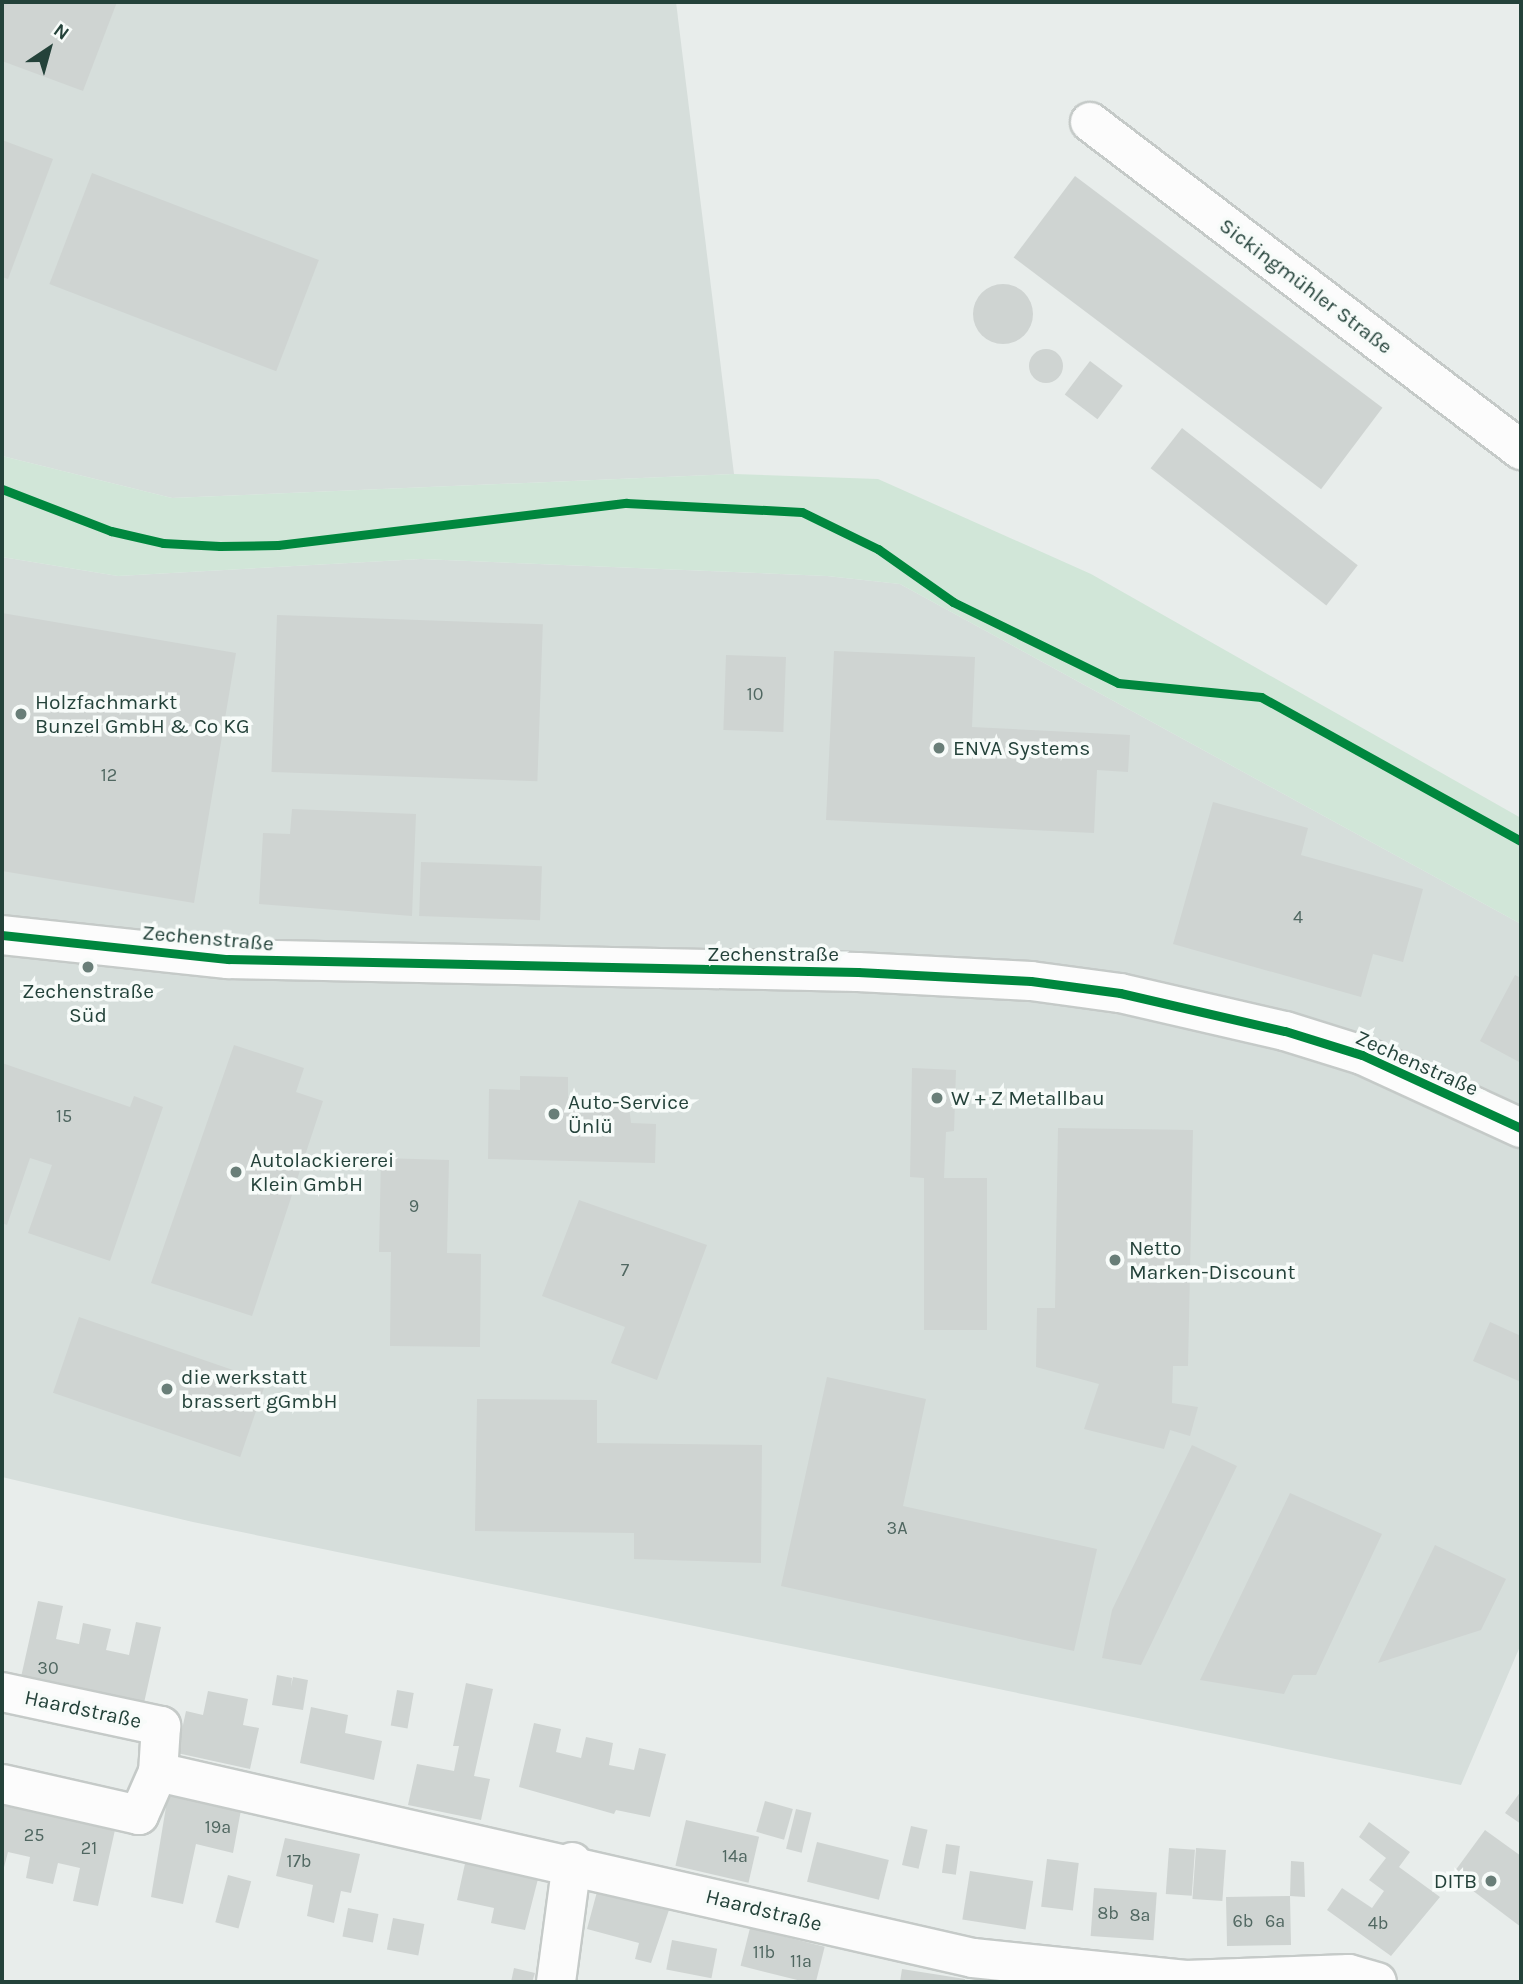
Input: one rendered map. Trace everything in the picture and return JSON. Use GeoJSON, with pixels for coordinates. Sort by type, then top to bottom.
{"type":"FeatureCollection","features":[{"type":"Feature","properties":{"kind":"street","name":"Sickingmühler Straße"},"geometry":{"type":"LineString","coordinates":[[1090,122],[1521,450]]}},
{"type":"Feature","properties":{"kind":"street","name":"Zechenstraße"},"geometry":{"type":"LineString","coordinates":[[2,935],[228,959],[858,972],[1044,983],[1207,1010],[1298,1035],[1362,1055],[1521,1128]]}},
{"type":"Feature","properties":{"kind":"street","name":"Haardstraße"},"geometry":{"type":"LineString","coordinates":[[2,1692],[160,1726],[158,1772],[139,1815],[2,1784]]}},
{"type":"Feature","properties":{"kind":"street","name":"Haardstraße"},"geometry":{"type":"LineString","coordinates":[[158,1772],[572,1862],[873,1938],[973,1958],[1186,1980],[1349,1974],[1377,1982]]}},
{"type":"Feature","properties":{"kind":"street"},"geometry":{"type":"LineString","coordinates":[[556,1982],[572,1862]]}},
{"type":"Feature","properties":{"kind":"shaded area"},"geometry":{"type":"Polygon","coordinates":[[[2,2],[676,2],[734,474],[172,498],[2,456],[2,2]]]}},
{"type":"Feature","properties":{"kind":"shaded area"},"geometry":{"type":"Polygon","coordinates":[[[2,557],[118,576],[421,559],[827,576],[900,584],[1521,924],[1521,1644],[1461,1785],[193,1522],[2,1477],[2,557]]]}},
{"type":"Feature","properties":{"kind":"green space"},"geometry":{"type":"Polygon","coordinates":[[[2,456],[172,498],[734,474],[878,479],[1091,574],[1521,818],[1521,924],[900,584],[827,576],[421,559],[118,576],[2,557],[2,456]]]}},
{"type":"Feature","properties":{"kind":"building"},"geometry":{"type":"Polygon","coordinates":[[[2,2],[117,2],[83,91],[2,61],[2,2]]]}},
{"type":"Feature","properties":{"kind":"building"},"geometry":{"type":"Polygon","coordinates":[[[2,140],[53,159],[8,279],[2,277],[2,140]]]}},
{"type":"Feature","properties":{"kind":"building"},"geometry":{"type":"Polygon","coordinates":[[[92,173],[319,260],[276,371],[49,284],[92,173]]]}},
{"type":"Feature","properties":{"kind":"building"},"geometry":{"type":"Polygon","coordinates":[[[1075,176],[1382,408],[1321,489],[1014,257],[1075,176]]]}},
{"type":"Feature","properties":{"kind":"building"},"geometry":{"type":"Polygon","coordinates":[[[997,284],[1009,284],[1028,297],[1033,314],[1031,326],[1020,339],[1009,344],[997,344],[978,331],[973,320],[973,308],[986,289],[997,284]]]}},
{"type":"Feature","properties":{"kind":"building"},"geometry":{"type":"Polygon","coordinates":[[[1046,349],[1058,354],[1063,366],[1058,378],[1046,383],[1034,378],[1029,366],[1034,354],[1046,349]]]}},
{"type":"Feature","properties":{"kind":"building"},"geometry":{"type":"Polygon","coordinates":[[[1090,361],[1123,386],[1097,419],[1065,395],[1090,361]]]}},
{"type":"Feature","properties":{"kind":"building"},"geometry":{"type":"Polygon","coordinates":[[[1182,428],[1358,565],[1326,605],[1151,468],[1182,428]]]}},
{"type":"Feature","properties":{"kind":"building"},"geometry":{"type":"Polygon","coordinates":[[[2,613],[236,653],[194,903],[2,871],[2,613]]]}},
{"type":"Feature","properties":{"kind":"building"},"geometry":{"type":"Polygon","coordinates":[[[277,615],[543,624],[537,781],[272,772],[277,615]]]}},
{"type":"Feature","properties":{"kind":"building"},"geometry":{"type":"Polygon","coordinates":[[[834,651],[975,657],[972,727],[1130,735],[1128,772],[1097,770],[1094,833],[826,820],[834,651]]]}},
{"type":"Feature","properties":{"kind":"building"},"geometry":{"type":"Polygon","coordinates":[[[726,655],[786,657],[783,732],[723,730],[726,655]]]}},
{"type":"Feature","properties":{"kind":"building"},"geometry":{"type":"Polygon","coordinates":[[[1213,802],[1308,828],[1301,855],[1423,889],[1403,962],[1373,954],[1361,997],[1173,944],[1213,802]]]}},
{"type":"Feature","properties":{"kind":"building"},"geometry":{"type":"Polygon","coordinates":[[[292,809],[416,814],[412,916],[259,904],[263,833],[290,834],[292,809]]]}},
{"type":"Feature","properties":{"kind":"building"},"geometry":{"type":"Polygon","coordinates":[[[421,862],[542,866],[540,920],[419,916],[421,862]]]}},
{"type":"Feature","properties":{"kind":"building"},"geometry":{"type":"Polygon","coordinates":[[[1515,975],[1521,978],[1521,1063],[1480,1041],[1515,975]]]}},
{"type":"Feature","properties":{"kind":"building"},"geometry":{"type":"Polygon","coordinates":[[[234,1045],[304,1068],[296,1092],[323,1101],[252,1316],[151,1283],[234,1045]]]}},
{"type":"Feature","properties":{"kind":"building"},"geometry":{"type":"Polygon","coordinates":[[[2,1063],[130,1107],[134,1096],[163,1107],[110,1261],[28,1233],[52,1165],[30,1158],[7,1225],[2,1223],[2,1063]]]}},
{"type":"Feature","properties":{"kind":"building"},"geometry":{"type":"Polygon","coordinates":[[[912,1068],[956,1070],[954,1131],[946,1132],[944,1178],[987,1178],[987,1330],[924,1330],[924,1178],[910,1177],[912,1068]]]}},
{"type":"Feature","properties":{"kind":"building"},"geometry":{"type":"Polygon","coordinates":[[[520,1076],[568,1077],[568,1097],[628,1098],[631,1123],[656,1124],[655,1163],[488,1159],[489,1089],[520,1090],[520,1076]]]}},
{"type":"Feature","properties":{"kind":"building","name":"Netto Marken-Discount"},"geometry":{"type":"Polygon","coordinates":[[[1058,1128],[1193,1130],[1188,1366],[1173,1366],[1172,1403],[1198,1407],[1190,1436],[1170,1430],[1164,1449],[1084,1429],[1099,1384],[1036,1367],[1037,1308],[1055,1308],[1058,1128]]]}},
{"type":"Feature","properties":{"kind":"building"},"geometry":{"type":"Polygon","coordinates":[[[381,1158],[449,1160],[447,1253],[481,1254],[480,1347],[390,1346],[391,1252],[379,1252],[381,1158]]]}},
{"type":"Feature","properties":{"kind":"building"},"geometry":{"type":"Polygon","coordinates":[[[579,1200],[707,1245],[657,1380],[611,1363],[625,1327],[542,1296],[579,1200]]]}},
{"type":"Feature","properties":{"kind":"building"},"geometry":{"type":"Polygon","coordinates":[[[79,1317],[266,1381],[240,1457],[53,1393],[79,1317]]]}},
{"type":"Feature","properties":{"kind":"building"},"geometry":{"type":"Polygon","coordinates":[[[1490,1322],[1521,1336],[1521,1382],[1473,1361],[1490,1322]]]}},
{"type":"Feature","properties":{"kind":"building"},"geometry":{"type":"Polygon","coordinates":[[[827,1377],[926,1399],[903,1506],[1097,1549],[1074,1651],[781,1586],[827,1377]]]}},
{"type":"Feature","properties":{"kind":"building"},"geometry":{"type":"Polygon","coordinates":[[[477,1399],[597,1400],[597,1443],[762,1445],[761,1563],[634,1559],[634,1533],[475,1531],[477,1399]]]}},
{"type":"Feature","properties":{"kind":"building"},"geometry":{"type":"Polygon","coordinates":[[[1192,1445],[1237,1466],[1141,1665],[1102,1658],[1112,1610],[1192,1445]]]}},
{"type":"Feature","properties":{"kind":"building"},"geometry":{"type":"Polygon","coordinates":[[[1290,1493],[1382,1534],[1316,1675],[1293,1675],[1284,1694],[1200,1680],[1290,1493]]]}},
{"type":"Feature","properties":{"kind":"building"},"geometry":{"type":"Polygon","coordinates":[[[1435,1545],[1506,1579],[1481,1630],[1378,1663],[1435,1545]]]}},
{"type":"Feature","properties":{"kind":"building"},"geometry":{"type":"Polygon","coordinates":[[[38,1601],[63,1606],[56,1639],[79,1644],[83,1623],[111,1629],[106,1650],[129,1655],[136,1622],[161,1627],[144,1703],[21,1677],[38,1601]]]}},
{"type":"Feature","properties":{"kind":"building"},"geometry":{"type":"Polygon","coordinates":[[[277,1675],[292,1678],[291,1687],[293,1677],[308,1680],[303,1710],[272,1705],[277,1675]]]}},
{"type":"Feature","properties":{"kind":"building"},"geometry":{"type":"Polygon","coordinates":[[[466,1683],[493,1689],[474,1776],[490,1779],[481,1820],[408,1805],[417,1764],[454,1771],[459,1746],[453,1746],[466,1683]]]}},
{"type":"Feature","properties":{"kind":"building"},"geometry":{"type":"Polygon","coordinates":[[[397,1690],[414,1693],[407,1728],[391,1725],[397,1690]]]}},
{"type":"Feature","properties":{"kind":"building"},"geometry":{"type":"Polygon","coordinates":[[[208,1691],[248,1699],[243,1725],[259,1728],[250,1769],[177,1753],[186,1711],[203,1715],[208,1691]]]}},
{"type":"Feature","properties":{"kind":"building"},"geometry":{"type":"Polygon","coordinates":[[[311,1707],[348,1715],[345,1733],[382,1741],[374,1780],[300,1763],[311,1707]]]}},
{"type":"Feature","properties":{"kind":"building"},"geometry":{"type":"Polygon","coordinates":[[[534,1723],[561,1729],[556,1752],[581,1758],[586,1737],[613,1743],[609,1765],[634,1770],[639,1748],[666,1754],[650,1817],[616,1810],[614,1814],[519,1787],[534,1723]]]}},
{"type":"Feature","properties":{"kind":"building"},"geometry":{"type":"Polygon","coordinates":[[[1521,1791],[1521,1824],[1505,1813],[1521,1791]]]}},
{"type":"Feature","properties":{"kind":"building"},"geometry":{"type":"Polygon","coordinates":[[[168,1795],[241,1810],[233,1853],[196,1844],[183,1904],[151,1897],[168,1795]]]}},
{"type":"Feature","properties":{"kind":"building"},"geometry":{"type":"Polygon","coordinates":[[[765,1801],[793,1809],[784,1840],[756,1832],[765,1801]]]}},
{"type":"Feature","properties":{"kind":"building"},"geometry":{"type":"Polygon","coordinates":[[[2,1805],[115,1830],[98,1906],[73,1901],[80,1868],[58,1863],[53,1884],[26,1878],[30,1857],[8,1852],[2,1875],[2,1805]]]}},
{"type":"Feature","properties":{"kind":"building"},"geometry":{"type":"Polygon","coordinates":[[[796,1809],[812,1813],[802,1853],[786,1849],[796,1809]]]}},
{"type":"Feature","properties":{"kind":"building"},"geometry":{"type":"Polygon","coordinates":[[[686,1820],[759,1837],[749,1883],[675,1866],[686,1820]]]}},
{"type":"Feature","properties":{"kind":"building"},"geometry":{"type":"Polygon","coordinates":[[[1369,1822],[1410,1852],[1399,1867],[1440,1897],[1391,1956],[1327,1910],[1342,1888],[1372,1908],[1384,1891],[1369,1880],[1386,1858],[1359,1837],[1369,1822]]]}},
{"type":"Feature","properties":{"kind":"building"},"geometry":{"type":"Polygon","coordinates":[[[911,1826],[928,1830],[919,1869],[902,1865],[911,1826]]]}},
{"type":"Feature","properties":{"kind":"building","name":"DITB"},"geometry":{"type":"Polygon","coordinates":[[[1485,1830],[1521,1856],[1521,1927],[1452,1875],[1485,1830]]]}},
{"type":"Feature","properties":{"kind":"building"},"geometry":{"type":"Polygon","coordinates":[[[285,1838],[360,1854],[351,1893],[341,1891],[334,1923],[307,1916],[313,1885],[276,1876],[285,1838]]]}},
{"type":"Feature","properties":{"kind":"building"},"geometry":{"type":"Polygon","coordinates":[[[817,1842],[889,1860],[879,1900],[807,1882],[817,1842]]]}},
{"type":"Feature","properties":{"kind":"building"},"geometry":{"type":"Polygon","coordinates":[[[946,1844],[960,1846],[956,1875],[942,1873],[946,1844]]]}},
{"type":"Feature","properties":{"kind":"building"},"geometry":{"type":"Polygon","coordinates":[[[1169,1848],[1195,1850],[1192,1896],[1166,1894],[1169,1848]]]}},
{"type":"Feature","properties":{"kind":"building"},"geometry":{"type":"Polygon","coordinates":[[[1196,1848],[1226,1850],[1222,1901],[1192,1899],[1196,1848]]]}},
{"type":"Feature","properties":{"kind":"building"},"geometry":{"type":"Polygon","coordinates":[[[466,1859],[539,1875],[525,1930],[491,1923],[494,1908],[457,1900],[466,1859]]]}},
{"type":"Feature","properties":{"kind":"building"},"geometry":{"type":"Polygon","coordinates":[[[1047,1859],[1079,1863],[1073,1911],[1041,1907],[1047,1859]]]}},
{"type":"Feature","properties":{"kind":"building"},"geometry":{"type":"Polygon","coordinates":[[[1291,1861],[1304,1862],[1305,1897],[1290,1896],[1291,1861]]]}},
{"type":"Feature","properties":{"kind":"building"},"geometry":{"type":"Polygon","coordinates":[[[970,1871],[1033,1881],[1026,1929],[962,1919],[970,1871]]]}},
{"type":"Feature","properties":{"kind":"building"},"geometry":{"type":"Polygon","coordinates":[[[228,1875],[251,1881],[239,1929],[215,1922],[228,1875]]]}},
{"type":"Feature","properties":{"kind":"building"},"geometry":{"type":"Polygon","coordinates":[[[598,1888],[670,1907],[651,1963],[635,1959],[639,1943],[587,1929],[598,1888]]]}},
{"type":"Feature","properties":{"kind":"building"},"geometry":{"type":"Polygon","coordinates":[[[1094,1888],[1157,1892],[1153,1940],[1091,1936],[1094,1888]]]}},
{"type":"Feature","properties":{"kind":"building"},"geometry":{"type":"Polygon","coordinates":[[[1290,1896],[1291,1945],[1227,1946],[1226,1897],[1290,1896]]]}},
{"type":"Feature","properties":{"kind":"building"},"geometry":{"type":"Polygon","coordinates":[[[348,1908],[378,1914],[373,1942],[342,1936],[348,1908]]]}},
{"type":"Feature","properties":{"kind":"building"},"geometry":{"type":"Polygon","coordinates":[[[393,1918],[424,1924],[418,1956],[387,1949],[393,1918]]]}},
{"type":"Feature","properties":{"kind":"building"},"geometry":{"type":"Polygon","coordinates":[[[750,1928],[825,1947],[816,1982],[805,1982],[741,1966],[750,1928]]]}},
{"type":"Feature","properties":{"kind":"building"},"geometry":{"type":"Polygon","coordinates":[[[672,1940],[717,1949],[711,1978],[666,1969],[672,1940]]]}},
{"type":"Feature","properties":{"kind":"building"},"geometry":{"type":"Polygon","coordinates":[[[514,1968],[535,1973],[532,1982],[511,1982],[514,1968]]]}},
{"type":"Feature","properties":{"kind":"building"},"geometry":{"type":"Polygon","coordinates":[[[902,1969],[965,1979],[965,1982],[900,1982],[902,1969]]]}},
{"type":"Feature","properties":{"kind":"cycle path"},"geometry":{"type":"LineString","coordinates":[[2,489],[111,531],[163,543],[220,546],[278,545],[626,503],[802,512],[878,549],[953,602],[1118,683],[1261,697],[1521,841]]}},
{"type":"Feature","properties":{"kind":"cycle path"},"geometry":{"type":"LineString","coordinates":[[2,935],[228,959],[858,972],[1031,981],[1120,993],[1285,1031],[1362,1055],[1521,1128]]}},
{"type":"Feature","properties":{"kind":"place","name":"Holzfachmarkt Bunzel GmbH & Co KG"},"geometry":{"type":"Point","coordinates":[21,714]}},
{"type":"Feature","properties":{"kind":"place","name":"ENVA Systems"},"geometry":{"type":"Point","coordinates":[939,748]}},
{"type":"Feature","properties":{"kind":"place","name":"Zechenstraße Süd"},"geometry":{"type":"Point","coordinates":[88,967]}},
{"type":"Feature","properties":{"kind":"place","name":"W + Z Metallbau"},"geometry":{"type":"Point","coordinates":[937,1098]}},
{"type":"Feature","properties":{"kind":"place","name":"Auto-Service Ünlü"},"geometry":{"type":"Point","coordinates":[554,1114]}},
{"type":"Feature","properties":{"kind":"place","name":"Autolackiererei Klein GmbH"},"geometry":{"type":"Point","coordinates":[236,1172]}},
{"type":"Feature","properties":{"kind":"place","name":"Netto Marken-Discount"},"geometry":{"type":"Point","coordinates":[1115,1260]}},
{"type":"Feature","properties":{"kind":"place","name":"die werkstatt brassert gGmbH"},"geometry":{"type":"Point","coordinates":[167,1389]}},
{"type":"Feature","properties":{"kind":"place","name":"DITB"},"geometry":{"type":"Point","coordinates":[1491,1881]}}]}
